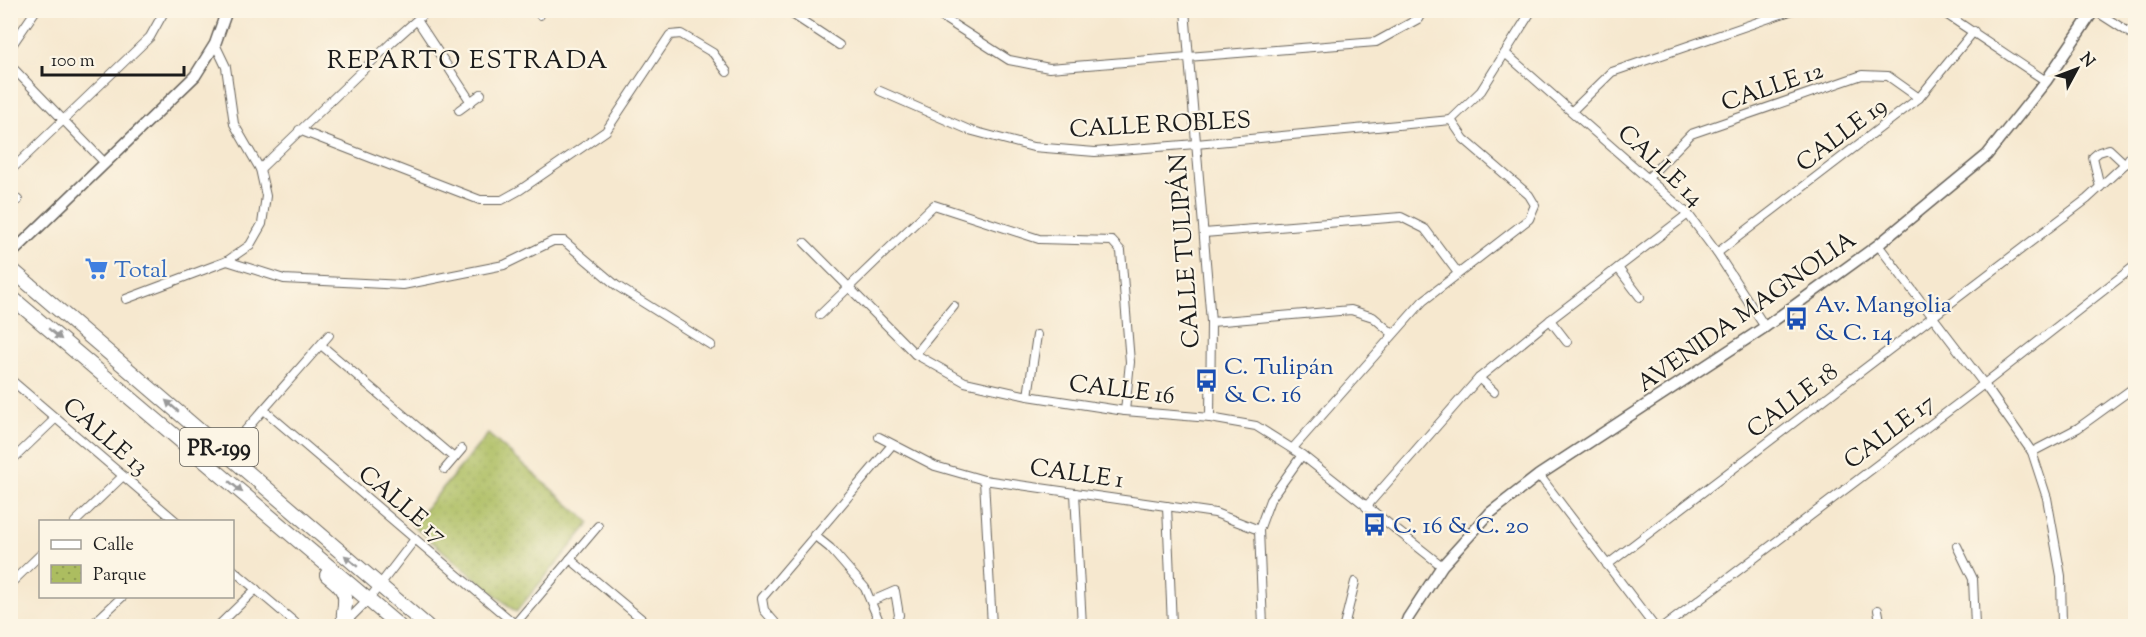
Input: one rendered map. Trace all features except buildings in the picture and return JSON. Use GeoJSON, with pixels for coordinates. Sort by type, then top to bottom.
{"type":"FeatureCollection","features":[{"type":"Feature","properties":{"kind":"highway","name":"PR-199"},"geometry":{"type":"LineString","coordinates":[[10,268],[428,627]]}},
{"type":"Feature","properties":{"kind":"highway","name":"PR-199"},"geometry":{"type":"LineString","coordinates":[[10,296],[369,599],[399,627]]}},
{"type":"Feature","properties":{"kind":"highway"},"geometry":{"type":"LineString","coordinates":[[260,507],[259,513],[263,518],[342,589],[345,598],[343,625]]}},
{"type":"Feature","properties":{"kind":"street"},"geometry":{"type":"LineString","coordinates":[[10,48],[36,10]]}},
{"type":"Feature","properties":{"kind":"street"},"geometry":{"type":"LineString","coordinates":[[10,171],[150,37],[165,10]]}},
{"type":"Feature","properties":{"kind":"street"},"geometry":{"type":"LineString","coordinates":[[10,255],[195,76],[215,44],[227,10]]}},
{"type":"Feature","properties":{"kind":"street"},"geometry":{"type":"LineString","coordinates":[[260,169],[428,10]]}},
{"type":"Feature","properties":{"kind":"street"},"geometry":{"type":"LineString","coordinates":[[786,10],[839,45]]}},
{"type":"Feature","properties":{"kind":"street"},"geometry":{"type":"LineString","coordinates":[[931,10],[1009,60],[1049,68],[1376,42],[1418,19],[1423,10]]}},
{"type":"Feature","properties":{"kind":"street","name":"CALLE TULIPÁN"},"geometry":{"type":"LineString","coordinates":[[1185,10],[1211,322],[1210,418]]}},
{"type":"Feature","properties":{"kind":"street"},"geometry":{"type":"LineString","coordinates":[[1293,448],[1423,301],[1528,219],[1535,205],[1529,195],[1464,139],[1451,120],[1481,91],[1532,10]]}},
{"type":"Feature","properties":{"kind":"street"},"geometry":{"type":"LineString","coordinates":[[1572,111],[1612,72],[1793,10]]}},
{"type":"Feature","properties":{"kind":"street"},"geometry":{"type":"LineString","coordinates":[[1940,10],[2046,81]]}},
{"type":"Feature","properties":{"kind":"street"},"geometry":{"type":"LineString","coordinates":[[2094,11],[2136,37]]}},
{"type":"Feature","properties":{"kind":"street","name":"AVENIDA MAGNOLIA"},"geometry":{"type":"LineString","coordinates":[[1405,627],[1442,566],[1490,513],[1539,475],[1765,327],[1878,245],[1987,155],[2046,81],[2094,11]]}},
{"type":"Feature","properties":{"kind":"street"},"geometry":{"type":"LineString","coordinates":[[417,20],[471,102]]}},
{"type":"Feature","properties":{"kind":"street","name":"CALLE 19"},"geometry":{"type":"LineString","coordinates":[[1717,253],[1919,98],[1974,31]]}},
{"type":"Feature","properties":{"kind":"street"},"geometry":{"type":"LineString","coordinates":[[299,130],[480,200],[502,200],[606,131],[670,35],[681,34],[713,53],[728,72]]}},
{"type":"Feature","properties":{"kind":"street"},"geometry":{"type":"LineString","coordinates":[[126,299],[227,261],[250,245],[262,224],[266,196],[260,169],[234,124],[226,67],[215,44]]}},
{"type":"Feature","properties":{"kind":"street","name":"CALLE 14"},"geometry":{"type":"LineString","coordinates":[[1505,53],[1688,213],[1765,327]]}},
{"type":"Feature","properties":{"kind":"street"},"geometry":{"type":"LineString","coordinates":[[10,65],[105,163]]}},
{"type":"Feature","properties":{"kind":"street","name":"CALLE 12"},"geometry":{"type":"LineString","coordinates":[[1649,177],[1691,134],[1862,75],[1888,76],[1919,98]]}},
{"type":"Feature","properties":{"kind":"street","name":"CALLE ROBLES"},"geometry":{"type":"LineString","coordinates":[[880,91],[969,130],[1034,147],[1095,152],[1451,120]]}},
{"type":"Feature","properties":{"kind":"street"},"geometry":{"type":"LineString","coordinates":[[459,110],[481,94]]}},
{"type":"Feature","properties":{"kind":"street","name":"CALLE 18"},"geometry":{"type":"LineString","coordinates":[[1607,565],[2100,188],[2125,164],[2136,148]]}},
{"type":"Feature","properties":{"kind":"street"},"geometry":{"type":"LineString","coordinates":[[2100,188],[2093,157],[2109,149],[2125,164]]}},
{"type":"Feature","properties":{"kind":"street"},"geometry":{"type":"LineString","coordinates":[[10,194],[18,200]]}},
{"type":"Feature","properties":{"kind":"street"},"geometry":{"type":"LineString","coordinates":[[820,315],[934,205],[1039,239],[1113,241],[1121,251],[1130,362],[1125,411]]}},
{"type":"Feature","properties":{"kind":"street"},"geometry":{"type":"LineString","coordinates":[[1366,507],[1479,378],[1688,213]]}},
{"type":"Feature","properties":{"kind":"street"},"geometry":{"type":"LineString","coordinates":[[1204,233],[1401,217],[1425,229],[1458,273]]}},
{"type":"Feature","properties":{"kind":"street"},"geometry":{"type":"LineString","coordinates":[[227,261],[284,279],[403,285],[504,265],[553,241],[564,241],[617,286],[711,345]]}},
{"type":"Feature","properties":{"kind":"street","name":"CALLE 16"},"geometry":{"type":"LineString","coordinates":[[805,243],[915,354],[965,382],[1028,396],[1125,411],[1210,418],[1256,426],[1293,448],[1442,566]]}},
{"type":"Feature","properties":{"kind":"street"},"geometry":{"type":"LineString","coordinates":[[1878,245],[1984,384],[2032,452],[2047,498],[2061,576],[2062,627]]}},
{"type":"Feature","properties":{"kind":"street","name":"CALLE 17"},"geometry":{"type":"LineString","coordinates":[[1665,627],[2136,265]]}},
{"type":"Feature","properties":{"kind":"street"},"geometry":{"type":"LineString","coordinates":[[1617,268],[1640,297]]}},
{"type":"Feature","properties":{"kind":"street"},"geometry":{"type":"LineString","coordinates":[[915,354],[954,306]]}},
{"type":"Feature","properties":{"kind":"street"},"geometry":{"type":"LineString","coordinates":[[1211,322],[1351,310],[1373,317],[1393,334]]}},
{"type":"Feature","properties":{"kind":"street"},"geometry":{"type":"LineString","coordinates":[[1550,320],[1567,342]]}},
{"type":"Feature","properties":{"kind":"street"},"geometry":{"type":"LineString","coordinates":[[243,433],[329,335]]}},
{"type":"Feature","properties":{"kind":"street"},"geometry":{"type":"LineString","coordinates":[[1028,396],[1037,335]]}},
{"type":"Feature","properties":{"kind":"street"},"geometry":{"type":"LineString","coordinates":[[321,345],[454,458]]}},
{"type":"Feature","properties":{"kind":"street"},"geometry":{"type":"LineString","coordinates":[[1479,378],[1494,392]]}},
{"type":"Feature","properties":{"kind":"street","name":"CALLE 13"},"geometry":{"type":"LineString","coordinates":[[10,379],[175,520]]}},
{"type":"Feature","properties":{"kind":"street"},"geometry":{"type":"LineString","coordinates":[[2032,452],[2078,428],[2136,386]]}},
{"type":"Feature","properties":{"kind":"street","name":"CALLE 17"},"geometry":{"type":"LineString","coordinates":[[264,410],[516,625]]}},
{"type":"Feature","properties":{"kind":"street"},"geometry":{"type":"LineString","coordinates":[[10,462],[56,418]]}},
{"type":"Feature","properties":{"kind":"street","name":"CALLE 1"},"geometry":{"type":"LineString","coordinates":[[879,437],[935,466],[984,480],[1215,513],[1259,530]]}},
{"type":"Feature","properties":{"kind":"street"},"geometry":{"type":"LineString","coordinates":[[778,627],[764,610],[762,598],[892,445]]}},
{"type":"Feature","properties":{"kind":"street"},"geometry":{"type":"LineString","coordinates":[[445,469],[462,449]]}},
{"type":"Feature","properties":{"kind":"street"},"geometry":{"type":"LineString","coordinates":[[1263,627],[1259,530],[1270,500],[1302,456]]}},
{"type":"Feature","properties":{"kind":"street"},"geometry":{"type":"LineString","coordinates":[[1539,475],[1654,627]]}},
{"type":"Feature","properties":{"kind":"street"},"geometry":{"type":"LineString","coordinates":[[77,520],[123,476]]}},
{"type":"Feature","properties":{"kind":"street"},"geometry":{"type":"LineString","coordinates":[[984,480],[992,627]]}},
{"type":"Feature","properties":{"kind":"street"},"geometry":{"type":"LineString","coordinates":[[1075,493],[1082,627]]}},
{"type":"Feature","properties":{"kind":"street"},"geometry":{"type":"LineString","coordinates":[[1167,506],[1172,627]]}},
{"type":"Feature","properties":{"kind":"street"},"geometry":{"type":"LineString","coordinates":[[516,625],[598,526]]}},
{"type":"Feature","properties":{"kind":"street"},"geometry":{"type":"LineString","coordinates":[[814,535],[830,548],[865,588],[881,627]]}},
{"type":"Feature","properties":{"kind":"street"},"geometry":{"type":"LineString","coordinates":[[343,625],[369,599],[415,539]]}},
{"type":"Feature","properties":{"kind":"street"},"geometry":{"type":"LineString","coordinates":[[1958,546],[1973,579],[1975,627]]}},
{"type":"Feature","properties":{"kind":"street"},"geometry":{"type":"LineString","coordinates":[[10,584],[39,556]]}},
{"type":"Feature","properties":{"kind":"street"},"geometry":{"type":"LineString","coordinates":[[570,559],[650,627]]}},
{"type":"Feature","properties":{"kind":"street"},"geometry":{"type":"LineString","coordinates":[[234,571],[299,627]]}},
{"type":"Feature","properties":{"kind":"street"},"geometry":{"type":"LineString","coordinates":[[1344,627],[1355,582]]}},
{"type":"Feature","properties":{"kind":"street"},"geometry":{"type":"LineString","coordinates":[[218,627],[256,589]]}},
{"type":"Feature","properties":{"kind":"street"},"geometry":{"type":"LineString","coordinates":[[872,601],[895,591],[899,615],[896,624],[889,627]]}},
{"type":"Feature","properties":{"kind":"street"},"geometry":{"type":"LineString","coordinates":[[91,627],[122,598]]}},
{"type":"Feature","properties":{"kind":"street"},"geometry":{"type":"LineString","coordinates":[[1878,610],[1881,627]]}},
{"type":"Feature","properties":{"kind":"green space"},"geometry":{"type":"Polygon","coordinates":[[[488,434],[590,523],[516,612],[412,525],[488,434]]]}},
{"type":"Feature","properties":{"kind":"place","name":"Total"},"geometry":{"type":"Point","coordinates":[96,269]}},
{"type":"Feature","properties":{"kind":"place","name":"Av. Mangolia & C. 14"},"geometry":{"type":"Point","coordinates":[1797,318]}},
{"type":"Feature","properties":{"kind":"place","name":"C. Tulipán & C. 16"},"geometry":{"type":"Point","coordinates":[1206,380]}},
{"type":"Feature","properties":{"kind":"place","name":"C. 16 & C. 20"},"geometry":{"type":"Point","coordinates":[1375,525]}},
{"type":"Feature","properties":{"kind":"district","name":"REPARTO ESTRADA"},"geometry":{"type":"Point","coordinates":[468,59]}}]}
